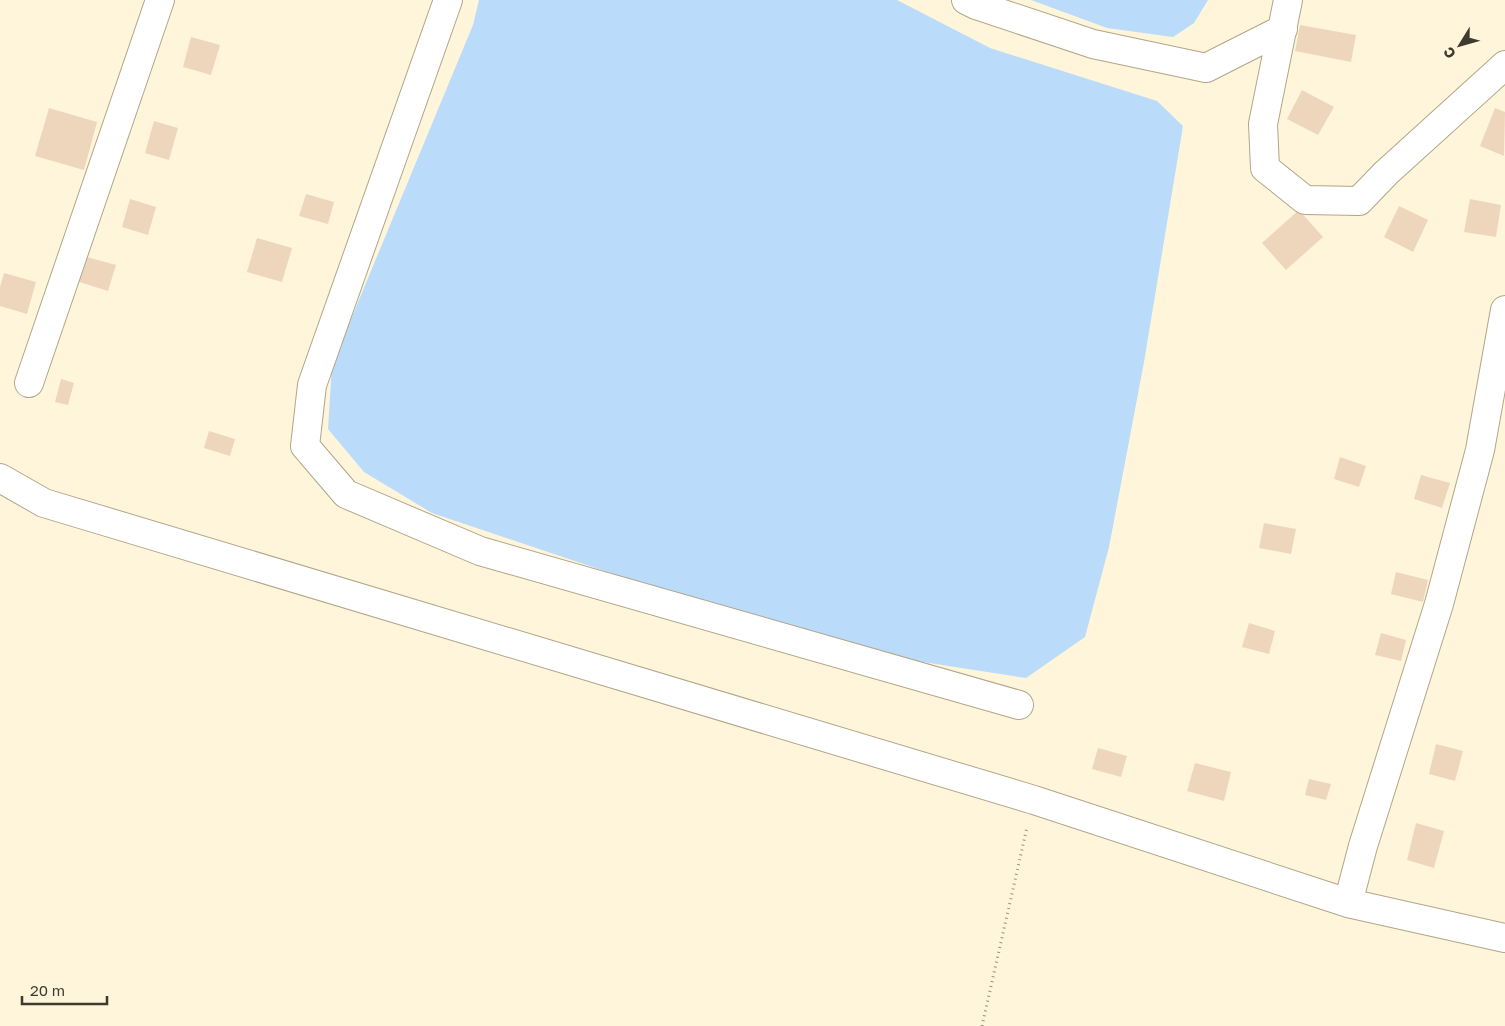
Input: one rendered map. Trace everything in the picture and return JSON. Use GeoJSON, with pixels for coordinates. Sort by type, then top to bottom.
{"type":"FeatureCollection","features":[{"type":"Feature","properties":{"kind":"street"},"geometry":{"type":"LineString","coordinates":[[29,383],[160,0]]}},
{"type":"Feature","properties":{"kind":"street"},"geometry":{"type":"LineString","coordinates":[[448,0],[312,385],[305,446],[346,494],[480,551],[1019,705]]}},
{"type":"Feature","properties":{"kind":"street"},"geometry":{"type":"LineString","coordinates":[[966,0],[1093,44],[1206,68],[1283,29]]}},
{"type":"Feature","properties":{"kind":"street"},"geometry":{"type":"LineString","coordinates":[[1288,0],[1263,124],[1265,168],[1306,200],[1359,201],[1386,173],[1505,65]]}},
{"type":"Feature","properties":{"kind":"street"},"geometry":{"type":"LineString","coordinates":[[1350,895],[1363,846],[1439,604],[1480,450],[1505,310]]}},
{"type":"Feature","properties":{"kind":"street"},"geometry":{"type":"LineString","coordinates":[[0,478],[44,503],[1350,895],[1505,938]]}},
{"type":"Feature","properties":{"kind":"path"},"geometry":{"type":"LineString","coordinates":[[982,1026],[1034,800]]}},
{"type":"Feature","properties":{"kind":"water"},"geometry":{"type":"Polygon","coordinates":[[[479,0],[897,0],[990,48],[1157,101],[1183,126],[1144,362],[1109,547],[1085,637],[1026,678],[878,655],[640,583],[432,513],[364,472],[328,429],[332,365],[473,25],[479,0]]]}},
{"type":"Feature","properties":{"kind":"water"},"geometry":{"type":"Polygon","coordinates":[[[1031,0],[1208,0],[1194,23],[1173,37],[1107,28],[1031,0]]]}},
{"type":"Feature","properties":{"kind":"building"},"geometry":{"type":"Polygon","coordinates":[[[1300,25],[1356,35],[1351,62],[1295,51],[1300,25]]]}},
{"type":"Feature","properties":{"kind":"building"},"geometry":{"type":"Polygon","coordinates":[[[191,37],[220,45],[211,75],[183,67],[191,37]]]}},
{"type":"Feature","properties":{"kind":"building"},"geometry":{"type":"Polygon","coordinates":[[[1302,90],[1334,107],[1318,135],[1287,119],[1302,90]]]}},
{"type":"Feature","properties":{"kind":"building"},"geometry":{"type":"Polygon","coordinates":[[[49,108],[97,122],[84,170],[35,156],[49,108]]]}},
{"type":"Feature","properties":{"kind":"building"},"geometry":{"type":"Polygon","coordinates":[[[1495,108],[1505,112],[1504,156],[1480,146],[1495,108]]]}},
{"type":"Feature","properties":{"kind":"building"},"geometry":{"type":"Polygon","coordinates":[[[154,121],[178,128],[169,160],[145,153],[154,121]]]}},
{"type":"Feature","properties":{"kind":"building"},"geometry":{"type":"Polygon","coordinates":[[[306,194],[334,202],[328,224],[299,216],[306,194]]]}},
{"type":"Feature","properties":{"kind":"building"},"geometry":{"type":"Polygon","coordinates":[[[130,199],[156,207],[148,235],[122,227],[130,199]]]}},
{"type":"Feature","properties":{"kind":"building"},"geometry":{"type":"Polygon","coordinates":[[[1470,199],[1501,205],[1496,237],[1464,232],[1470,199]]]}},
{"type":"Feature","properties":{"kind":"building"},"geometry":{"type":"Polygon","coordinates":[[[1399,206],[1428,220],[1413,252],[1384,237],[1399,206]]]}},
{"type":"Feature","properties":{"kind":"building"},"geometry":{"type":"Polygon","coordinates":[[[1299,210],[1323,237],[1286,270],[1262,243],[1299,210]]]}},
{"type":"Feature","properties":{"kind":"building"},"geometry":{"type":"Polygon","coordinates":[[[257,238],[292,248],[282,282],[247,272],[257,238]]]}},
{"type":"Feature","properties":{"kind":"building"},"geometry":{"type":"Polygon","coordinates":[[[83,256],[116,265],[108,291],[76,281],[83,256]]]}},
{"type":"Feature","properties":{"kind":"building"},"geometry":{"type":"Polygon","coordinates":[[[4,273],[36,282],[27,314],[0,306],[0,287],[4,273]]]}},
{"type":"Feature","properties":{"kind":"building"},"geometry":{"type":"Polygon","coordinates":[[[61,379],[74,383],[68,405],[55,402],[61,379]]]}},
{"type":"Feature","properties":{"kind":"building"},"geometry":{"type":"Polygon","coordinates":[[[209,431],[235,439],[230,456],[204,448],[209,431]]]}},
{"type":"Feature","properties":{"kind":"building"},"geometry":{"type":"Polygon","coordinates":[[[1340,457],[1366,466],[1359,487],[1334,479],[1340,457]]]}},
{"type":"Feature","properties":{"kind":"building"},"geometry":{"type":"Polygon","coordinates":[[[1421,475],[1450,483],[1442,508],[1414,499],[1421,475]]]}},
{"type":"Feature","properties":{"kind":"building"},"geometry":{"type":"Polygon","coordinates":[[[1264,523],[1296,529],[1291,554],[1259,548],[1264,523]]]}},
{"type":"Feature","properties":{"kind":"building"},"geometry":{"type":"Polygon","coordinates":[[[1396,572],[1428,580],[1423,602],[1391,594],[1396,572]]]}},
{"type":"Feature","properties":{"kind":"building"},"geometry":{"type":"Polygon","coordinates":[[[1249,623],[1275,631],[1269,654],[1242,647],[1249,623]]]}},
{"type":"Feature","properties":{"kind":"building"},"geometry":{"type":"Polygon","coordinates":[[[1381,633],[1406,640],[1401,661],[1375,655],[1381,633]]]}},
{"type":"Feature","properties":{"kind":"building"},"geometry":{"type":"Polygon","coordinates":[[[1436,744],[1463,751],[1455,781],[1429,774],[1436,744]]]}},
{"type":"Feature","properties":{"kind":"building"},"geometry":{"type":"Polygon","coordinates":[[[1098,748],[1127,756],[1121,777],[1092,769],[1098,748]]]}},
{"type":"Feature","properties":{"kind":"building"},"geometry":{"type":"Polygon","coordinates":[[[1195,763],[1231,772],[1224,801],[1187,791],[1195,763]]]}},
{"type":"Feature","properties":{"kind":"building"},"geometry":{"type":"Polygon","coordinates":[[[1309,779],[1331,784],[1326,800],[1305,795],[1309,779]]]}},
{"type":"Feature","properties":{"kind":"building"},"geometry":{"type":"Polygon","coordinates":[[[1416,823],[1444,831],[1434,868],[1407,860],[1416,823]]]}}]}
